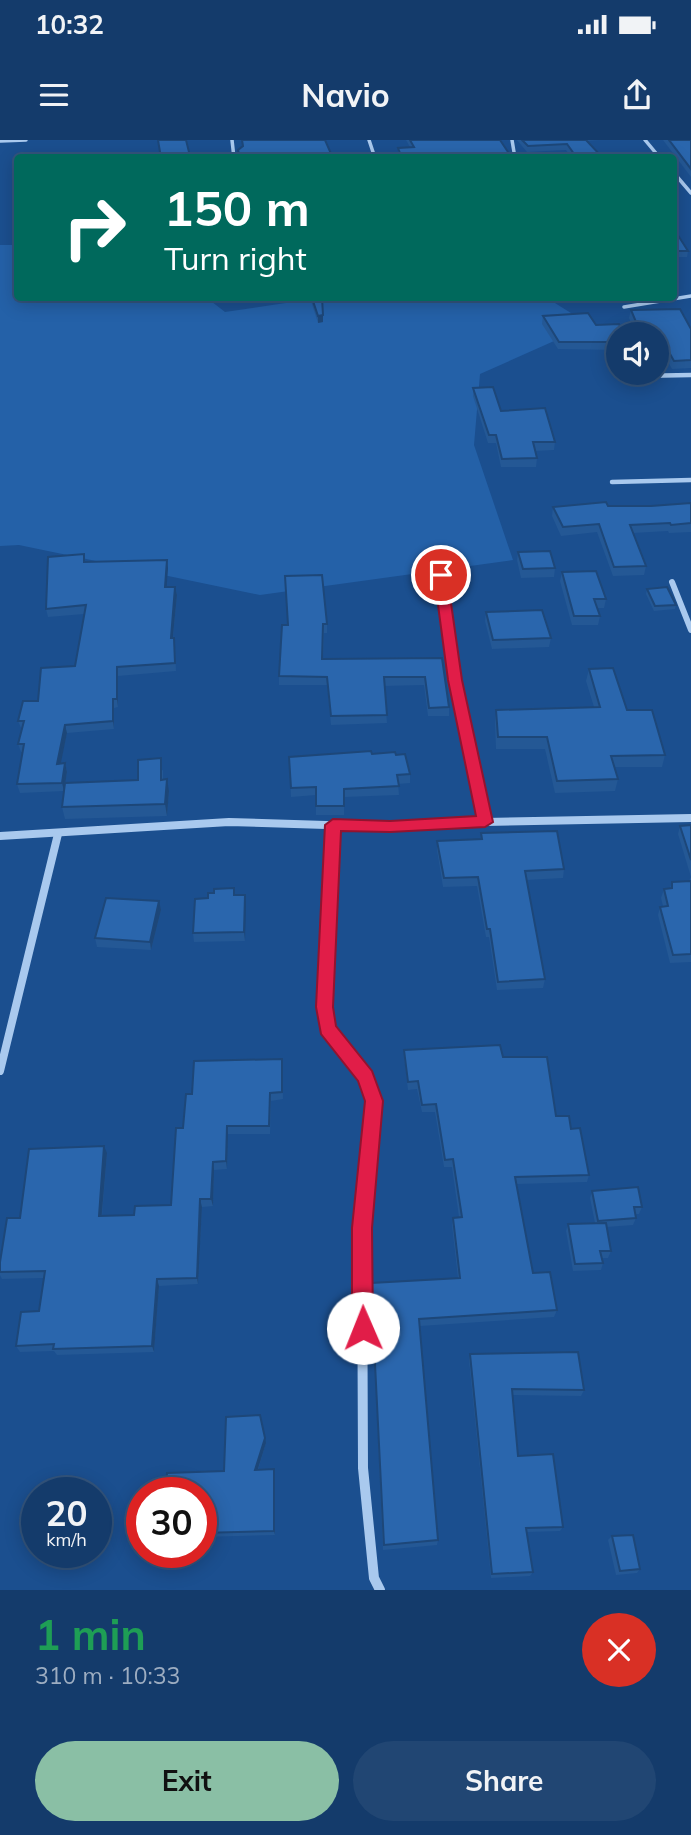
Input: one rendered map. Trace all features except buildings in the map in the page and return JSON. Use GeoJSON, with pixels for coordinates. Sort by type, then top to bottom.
{"type":"FeatureCollection","features":[{"type":"Feature","properties":{"kind":"street"},"geometry":{"type":"LineString","coordinates":[[0,141],[26,140]]}},
{"type":"Feature","properties":{"kind":"street"},"geometry":{"type":"LineString","coordinates":[[645,140],[657,154]]}},
{"type":"Feature","properties":{"kind":"street"},"geometry":{"type":"LineString","coordinates":[[677,177],[691,193]]}},
{"type":"Feature","properties":{"kind":"street"},"geometry":{"type":"LineString","coordinates":[[624,307],[661,301]]}},
{"type":"Feature","properties":{"kind":"street"},"geometry":{"type":"LineString","coordinates":[[669,375],[691,375]]}},
{"type":"Feature","properties":{"kind":"street"},"geometry":{"type":"LineString","coordinates":[[612,482],[691,480]]}},
{"type":"Feature","properties":{"kind":"street"},"geometry":{"type":"LineString","coordinates":[[441,575],[455,680],[485,822]]}},
{"type":"Feature","properties":{"kind":"street"},"geometry":{"type":"LineString","coordinates":[[672,582],[691,629]]}},
{"type":"Feature","properties":{"kind":"street"},"geometry":{"type":"LineString","coordinates":[[0,836],[229,822],[390,827],[485,822],[691,818]]}},
{"type":"Feature","properties":{"kind":"street"},"geometry":{"type":"LineString","coordinates":[[333,825],[324,1007],[328,1028],[365,1077],[374,1101],[362,1228],[363,1468],[374,1578],[380,1590]]}},
{"type":"Feature","properties":{"kind":"street"},"geometry":{"type":"LineString","coordinates":[[0,1070],[58,834]]}},
{"type":"Feature","properties":{"kind":"shaded area"},"geometry":{"type":"Polygon","coordinates":[[[0,245],[14,245],[14,301],[211,301],[225,312],[299,301],[552,301],[590,325],[480,374],[474,445],[513,560],[260,595],[19,545],[0,546],[0,245]]]}},
{"type":"Feature","properties":{"kind":"route"},"geometry":{"type":"LineString","coordinates":[[363,1328],[362,1228],[373,1136],[374,1101],[365,1077],[328,1028],[324,1007],[333,825],[390,827],[485,822],[455,680],[441,575]]}}]}
